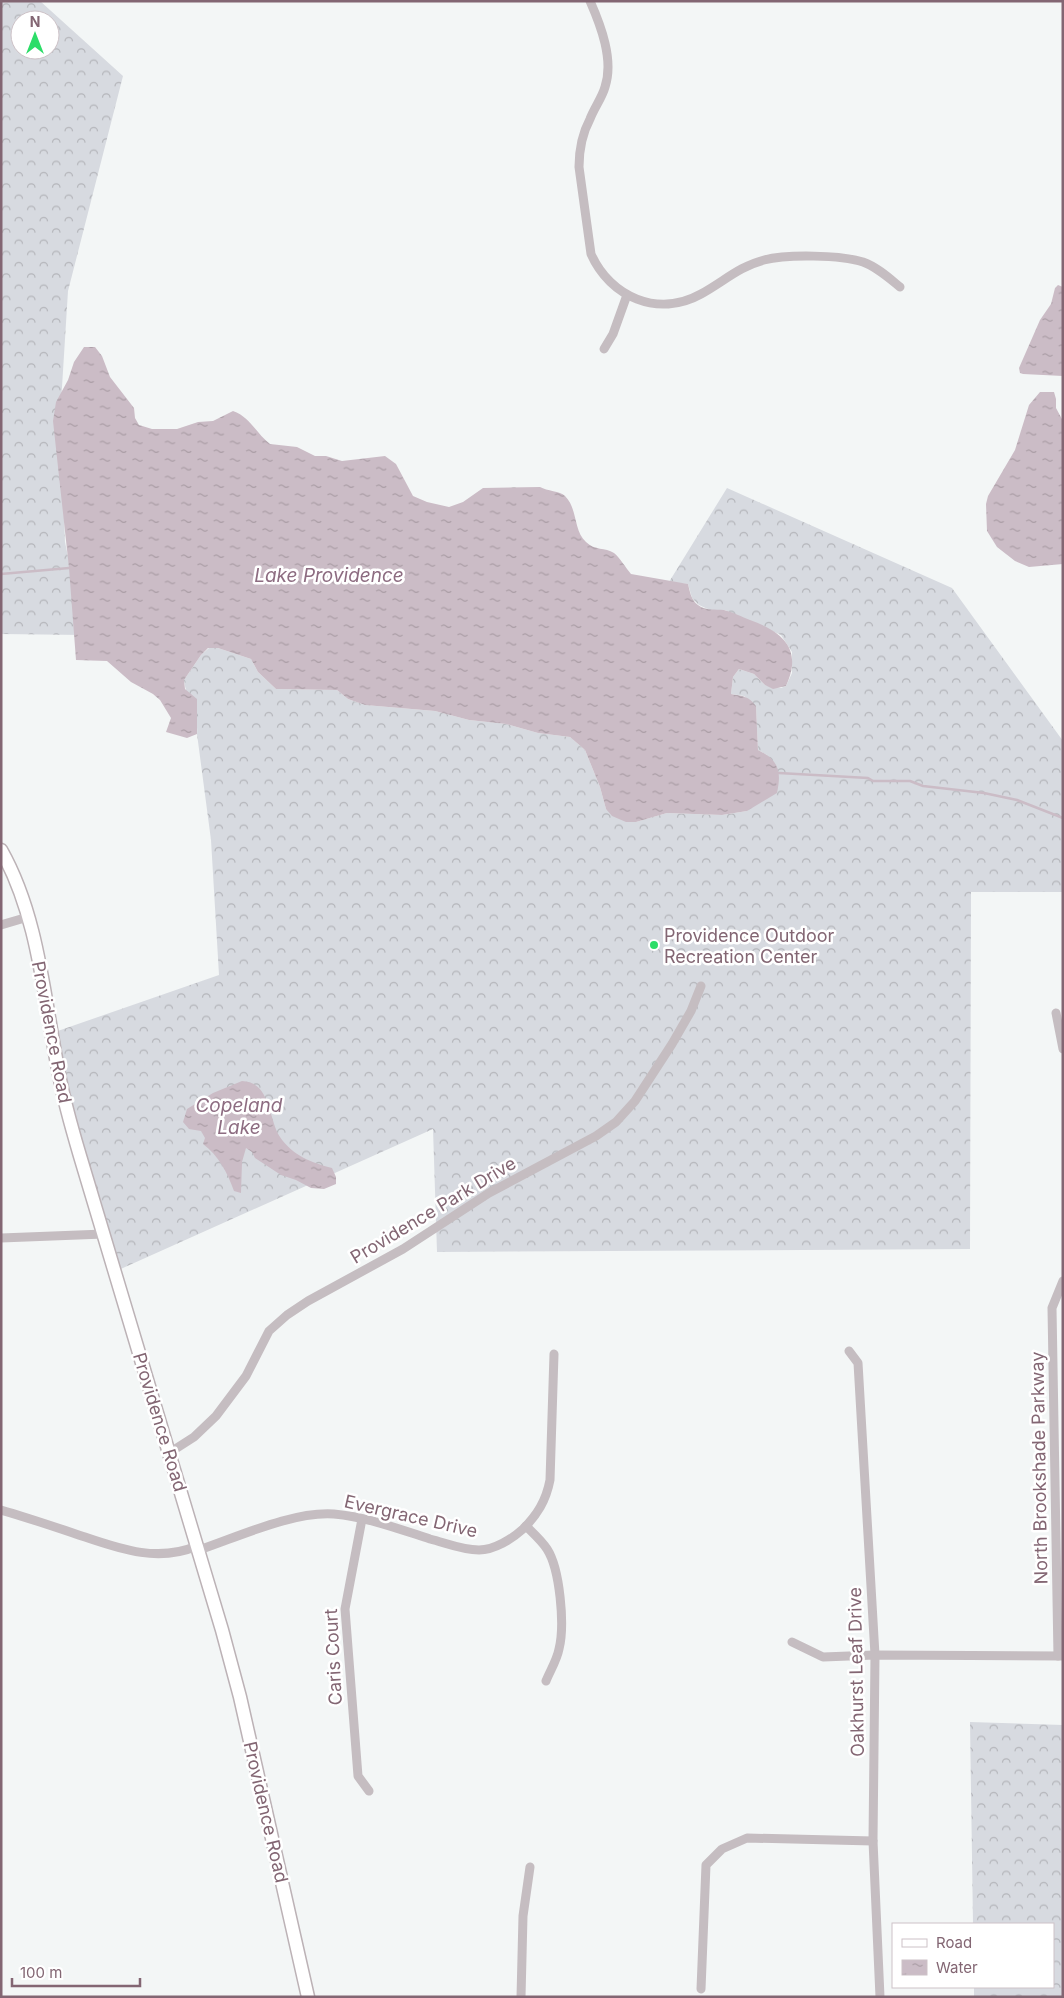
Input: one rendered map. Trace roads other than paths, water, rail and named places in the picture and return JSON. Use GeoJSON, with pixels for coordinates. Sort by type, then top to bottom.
{"type":"FeatureCollection","features":[{"type":"Feature","properties":{"kind":"street"},"geometry":{"type":"LineString","coordinates":[[590,1],[597,17],[606,50],[608,75],[605,88],[590,118],[581,142],[578,167],[588,241],[594,260],[612,285],[627,295],[653,303],[672,303],[700,295],[730,275],[753,263],[778,257],[794,256],[849,259],[862,262],[873,267],[900,287]]}},
{"type":"Feature","properties":{"kind":"street"},"geometry":{"type":"LineString","coordinates":[[604,349],[613,334],[627,295]]}},
{"type":"Feature","properties":{"kind":"street","name":"Providence Road"},"geometry":{"type":"LineString","coordinates":[[1,850],[16,882],[28,917],[36,946],[66,1105],[198,1548],[240,1696],[308,1997]]}},
{"type":"Feature","properties":{"kind":"street"},"geometry":{"type":"LineString","coordinates":[[1,925],[28,917]]}},
{"type":"Feature","properties":{"kind":"street","name":"Providence Park Drive"},"geometry":{"type":"LineString","coordinates":[[169,1453],[194,1437],[216,1416],[246,1376],[269,1331],[287,1314],[403,1249],[489,1193],[596,1136],[616,1122],[635,1101],[672,1044],[691,1011],[701,986]]}},
{"type":"Feature","properties":{"kind":"street"},"geometry":{"type":"LineString","coordinates":[[1056,1013],[1063,1049]]}},
{"type":"Feature","properties":{"kind":"street"},"geometry":{"type":"LineString","coordinates":[[1,1238],[104,1234]]}},
{"type":"Feature","properties":{"kind":"street","name":"North Brookshade Parkway"},"geometry":{"type":"LineString","coordinates":[[1060,1656],[1052,1308],[1063,1281]]}},
{"type":"Feature","properties":{"kind":"street","name":"Oakhurst Leaf Drive"},"geometry":{"type":"LineString","coordinates":[[849,1351],[858,1363],[875,1655],[873,1841],[880,1997]]}},
{"type":"Feature","properties":{"kind":"street","name":"Evergrace Drive"},"geometry":{"type":"LineString","coordinates":[[1,1510],[130,1551],[170,1554],[198,1548],[300,1516],[333,1514],[362,1519],[461,1548],[480,1550],[498,1545],[515,1536],[535,1517],[547,1494],[550,1480],[554,1354]]}},
{"type":"Feature","properties":{"kind":"street","name":"Caris Court"},"geometry":{"type":"LineString","coordinates":[[362,1519],[345,1609],[358,1776],[369,1791]]}},
{"type":"Feature","properties":{"kind":"street"},"geometry":{"type":"LineString","coordinates":[[526,1526],[546,1548],[558,1577],[560,1610],[559,1649],[546,1681]]}},
{"type":"Feature","properties":{"kind":"street"},"geometry":{"type":"LineString","coordinates":[[792,1642],[823,1657],[875,1655],[1060,1656]]}},
{"type":"Feature","properties":{"kind":"street"},"geometry":{"type":"LineString","coordinates":[[701,1989],[706,1865],[722,1848],[748,1838],[873,1841]]}},
{"type":"Feature","properties":{"kind":"street"},"geometry":{"type":"LineString","coordinates":[[521,1997],[523,1916],[530,1867]]}},
{"type":"Feature","properties":{"kind":"water"},"geometry":{"type":"Polygon","coordinates":[[[1058,285],[1063,287],[1063,376],[1020,373],[1019,368],[1040,320],[1051,304],[1055,288],[1058,285]]]}},
{"type":"Feature","properties":{"kind":"water","name":"Lake Providence"},"geometry":{"type":"Polygon","coordinates":[[[84,347],[95,347],[102,356],[110,377],[134,408],[135,418],[139,425],[152,429],[177,429],[198,422],[213,421],[233,411],[244,417],[270,444],[297,447],[315,456],[326,456],[342,461],[385,456],[396,464],[413,496],[427,502],[449,507],[463,502],[483,488],[540,487],[563,494],[572,507],[579,532],[586,542],[593,547],[614,553],[631,574],[688,584],[692,598],[701,607],[724,610],[762,625],[780,636],[787,644],[791,652],[792,662],[791,673],[786,686],[773,689],[765,685],[754,674],[739,669],[733,677],[731,694],[748,698],[756,706],[758,750],[770,758],[777,767],[779,778],[777,793],[747,811],[722,815],[667,813],[636,822],[626,822],[612,816],[606,809],[600,787],[585,750],[570,737],[538,733],[506,724],[469,720],[435,711],[365,705],[348,699],[337,690],[276,689],[258,672],[251,659],[218,648],[208,648],[184,680],[185,689],[197,699],[197,734],[187,738],[166,732],[171,718],[160,700],[153,694],[131,682],[107,661],[76,660],[69,568],[53,421],[56,402],[68,380],[74,362],[84,347]]]}},
{"type":"Feature","properties":{"kind":"water"},"geometry":{"type":"Polygon","coordinates":[[[1040,392],[1054,392],[1056,408],[1063,421],[1063,564],[1029,567],[1015,561],[997,547],[987,531],[986,504],[988,496],[1015,450],[1029,405],[1040,392]]]}},
{"type":"Feature","properties":{"kind":"water","name":"Copeland Lake"},"geometry":{"type":"Polygon","coordinates":[[[242,1081],[251,1083],[264,1094],[276,1129],[290,1149],[317,1164],[332,1168],[336,1177],[336,1184],[324,1189],[311,1188],[281,1175],[255,1158],[252,1152],[246,1148],[242,1162],[241,1193],[234,1191],[222,1165],[203,1144],[205,1138],[201,1131],[189,1129],[183,1122],[187,1109],[213,1093],[242,1081]]]}},
{"type":"Feature","properties":{"kind":"waterway"},"geometry":{"type":"LineString","coordinates":[[1,574],[69,568]]}},
{"type":"Feature","properties":{"kind":"waterway"},"geometry":{"type":"LineString","coordinates":[[779,773],[868,778],[873,781],[910,781],[923,786],[984,793],[1017,800],[1063,818]]}},
{"type":"Feature","properties":{"kind":"place","name":"Providence Outdoor Recreation Center"},"geometry":{"type":"Point","coordinates":[654,945]}}]}
